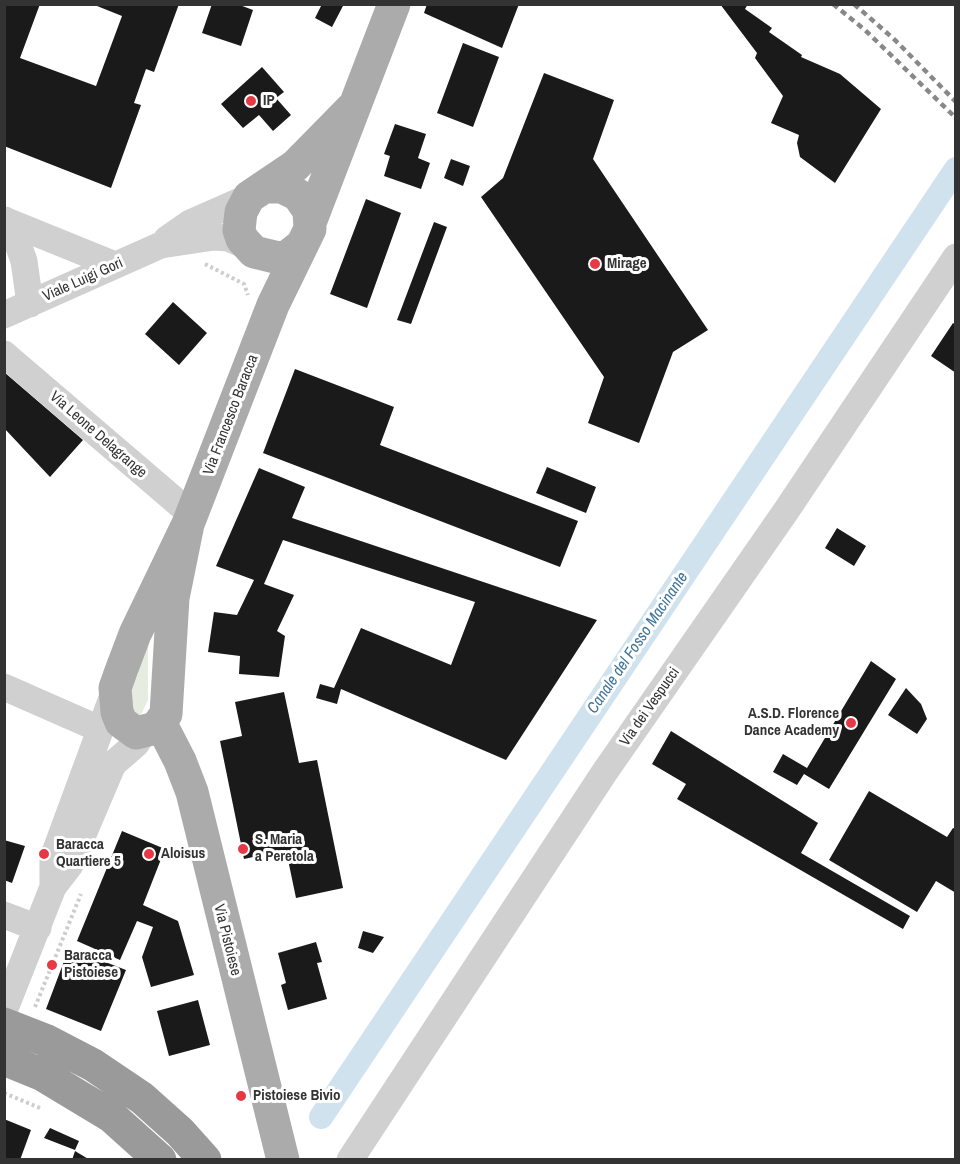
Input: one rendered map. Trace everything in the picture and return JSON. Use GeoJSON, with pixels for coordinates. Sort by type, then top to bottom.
{"type":"FeatureCollection","features":[{"type":"Feature","properties":{"kind":"highway"},"geometry":{"type":"LineString","coordinates":[[18,1020],[45,1040],[93,1065],[150,1105],[205,1160]]}},
{"type":"Feature","properties":{"kind":"highway"},"geometry":{"type":"LineString","coordinates":[[4,1057],[43,1074],[111,1116],[160,1160]]}},
{"type":"Feature","properties":{"kind":"main road","name":"Via Francesco Baracca"},"geometry":{"type":"LineString","coordinates":[[190,520],[135,634],[116,688],[115,702],[121,722],[131,730],[152,728],[168,702],[169,635],[173,598],[190,520],[261,302],[306,232],[394,4]]}},
{"type":"Feature","properties":{"kind":"main road","name":"Via Francesco Baracca"},"geometry":{"type":"LineString","coordinates":[[256,192],[295,166],[352,108]]}},
{"type":"Feature","properties":{"kind":"main road"},"geometry":{"type":"LineString","coordinates":[[251,249],[279,258],[288,256],[306,232],[305,202],[291,190],[274,186],[256,192],[238,221],[242,239],[251,249],[267,280],[261,302]]}},
{"type":"Feature","properties":{"kind":"main road","name":"Via Pistoiese"},"geometry":{"type":"LineString","coordinates":[[152,728],[180,761],[192,792],[283,1160]]}},
{"type":"Feature","properties":{"kind":"street","name":"Viale Luigi Gori"},"geometry":{"type":"LineString","coordinates":[[161,245],[190,222],[256,192]]}},
{"type":"Feature","properties":{"kind":"street"},"geometry":{"type":"LineString","coordinates":[[5,220],[115,265]]}},
{"type":"Feature","properties":{"kind":"street"},"geometry":{"type":"LineString","coordinates":[[5,220],[14,233],[24,261],[30,304]]}},
{"type":"Feature","properties":{"kind":"street","name":"Viale Luigi Gori"},"geometry":{"type":"LineString","coordinates":[[4,315],[161,245],[214,237],[228,238],[251,249]]}},
{"type":"Feature","properties":{"kind":"street","name":"Via dei Vespucci"},"geometry":{"type":"LineString","coordinates":[[350,1160],[598,783],[786,511],[956,257]]}},
{"type":"Feature","properties":{"kind":"street","name":"Via Leone Delagrange"},"geometry":{"type":"LineString","coordinates":[[4,354],[190,520]]}},
{"type":"Feature","properties":{"kind":"street"},"geometry":{"type":"LineString","coordinates":[[4,687],[88,724]]}},
{"type":"Feature","properties":{"kind":"street","name":"Via Francesco Baracca"},"geometry":{"type":"LineString","coordinates":[[53,887],[53,858],[90,756],[110,710],[116,688]]}},
{"type":"Feature","properties":{"kind":"street","name":"Via Francesco Baracca"},"geometry":{"type":"LineString","coordinates":[[4,1011],[53,887],[70,865],[113,764],[152,728]]}},
{"type":"Feature","properties":{"kind":"street"},"geometry":{"type":"LineString","coordinates":[[4,915],[38,928]]}},
{"type":"Feature","properties":{"kind":"street"},"geometry":{"type":"LineString","coordinates":[[4,1057],[37,1067],[87,1093],[116,1111],[173,1160]]}},
{"type":"Feature","properties":{"kind":"path"},"geometry":{"type":"LineString","coordinates":[[196,263],[206,264],[244,284],[261,302]]}},
{"type":"Feature","properties":{"kind":"path"},"geometry":{"type":"LineString","coordinates":[[18,1020],[82,892]]}},
{"type":"Feature","properties":{"kind":"shaded area"},"geometry":{"type":"Polygon","coordinates":[[[148,638],[148,700],[140,717],[123,701],[148,638]]]}},
{"type":"Feature","properties":{"kind":"building"},"geometry":{"type":"Polygon","coordinates":[[[4,4],[40,4],[20,58],[96,86],[122,16],[92,4],[179,4],[154,72],[146,69],[134,103],[141,105],[111,188],[4,146],[4,4]]]}},
{"type":"Feature","properties":{"kind":"building"},"geometry":{"type":"Polygon","coordinates":[[[212,4],[237,4],[253,10],[241,46],[202,33],[212,4]]]}},
{"type":"Feature","properties":{"kind":"building"},"geometry":{"type":"Polygon","coordinates":[[[322,4],[344,4],[332,27],[315,18],[322,4]]]}},
{"type":"Feature","properties":{"kind":"building"},"geometry":{"type":"Polygon","coordinates":[[[427,4],[519,4],[502,48],[424,13],[427,4]]]}},
{"type":"Feature","properties":{"kind":"building"},"geometry":{"type":"Polygon","coordinates":[[[720,4],[748,4],[745,9],[772,28],[769,32],[802,55],[801,57],[840,74],[881,109],[835,183],[800,157],[797,143],[799,135],[771,123],[783,96],[755,58],[757,53],[720,4]]]}},
{"type":"Feature","properties":{"kind":"building"},"geometry":{"type":"Polygon","coordinates":[[[463,43],[499,57],[473,127],[437,113],[463,43]]]}},
{"type":"Feature","properties":{"kind":"building","name":"IP"},"geometry":{"type":"Polygon","coordinates":[[[262,67],[284,92],[276,98],[291,115],[273,131],[259,115],[243,128],[221,104],[262,67]]]}},
{"type":"Feature","properties":{"kind":"building","name":"Mirage"},"geometry":{"type":"Polygon","coordinates":[[[544,73],[614,100],[593,159],[708,330],[673,352],[639,443],[588,423],[604,377],[481,197],[503,178],[544,73]]]}},
{"type":"Feature","properties":{"kind":"building"},"geometry":{"type":"Polygon","coordinates":[[[395,124],[426,134],[418,158],[430,163],[421,189],[384,176],[390,156],[384,154],[395,124]]]}},
{"type":"Feature","properties":{"kind":"building"},"geometry":{"type":"Polygon","coordinates":[[[451,159],[470,166],[463,186],[444,178],[451,159]]]}},
{"type":"Feature","properties":{"kind":"building"},"geometry":{"type":"Polygon","coordinates":[[[366,199],[401,213],[367,308],[330,294],[366,199]]]}},
{"type":"Feature","properties":{"kind":"building"},"geometry":{"type":"Polygon","coordinates":[[[434,222],[447,227],[411,324],[397,320],[434,222]]]}},
{"type":"Feature","properties":{"kind":"building"},"geometry":{"type":"Polygon","coordinates":[[[173,302],[207,333],[179,365],[145,334],[173,302]]]}},
{"type":"Feature","properties":{"kind":"building"},"geometry":{"type":"Polygon","coordinates":[[[953,323],[956,325],[956,373],[931,356],[953,323]]]}},
{"type":"Feature","properties":{"kind":"building"},"geometry":{"type":"Polygon","coordinates":[[[295,369],[394,407],[380,445],[578,521],[560,567],[263,453],[295,369]]]}},
{"type":"Feature","properties":{"kind":"building"},"geometry":{"type":"Polygon","coordinates":[[[4,372],[83,440],[50,477],[4,428],[4,372]]]}},
{"type":"Feature","properties":{"kind":"building"},"geometry":{"type":"Polygon","coordinates":[[[547,467],[596,487],[586,513],[536,493],[547,467]]]}},
{"type":"Feature","properties":{"kind":"building"},"geometry":{"type":"Polygon","coordinates":[[[259,468],[305,487],[292,518],[597,620],[506,760],[341,689],[337,704],[316,698],[320,684],[334,688],[361,628],[451,665],[475,602],[283,540],[264,584],[294,595],[277,631],[285,636],[279,677],[239,674],[240,656],[208,652],[214,612],[237,615],[254,580],[216,566],[259,468]]]}},
{"type":"Feature","properties":{"kind":"building"},"geometry":{"type":"Polygon","coordinates":[[[837,528],[866,546],[854,566],[825,548],[837,528]]]}},
{"type":"Feature","properties":{"kind":"building","name":"A.S.D. Florence Dance Academy"},"geometry":{"type":"Polygon","coordinates":[[[871,661],[896,679],[829,789],[804,774],[797,785],[773,772],[783,754],[807,768],[871,661]]]}},
{"type":"Feature","properties":{"kind":"building"},"geometry":{"type":"Polygon","coordinates":[[[906,688],[921,704],[927,719],[917,734],[888,715],[906,688]]]}},
{"type":"Feature","properties":{"kind":"building"},"geometry":{"type":"Polygon","coordinates":[[[284,692],[299,763],[317,760],[343,888],[296,898],[286,850],[244,859],[220,741],[242,736],[235,702],[284,692]]]}},
{"type":"Feature","properties":{"kind":"building"},"geometry":{"type":"Polygon","coordinates":[[[671,731],[818,823],[801,853],[910,916],[903,929],[677,799],[686,784],[652,764],[671,731]]]}},
{"type":"Feature","properties":{"kind":"building"},"geometry":{"type":"Polygon","coordinates":[[[869,791],[947,837],[953,828],[956,829],[956,893],[936,881],[917,912],[829,860],[869,791]]]}},
{"type":"Feature","properties":{"kind":"building"},"geometry":{"type":"Polygon","coordinates":[[[122,831],[165,849],[143,905],[178,921],[194,975],[151,987],[142,957],[153,927],[137,921],[120,960],[77,941],[122,831]]]}},
{"type":"Feature","properties":{"kind":"building"},"geometry":{"type":"Polygon","coordinates":[[[4,840],[25,846],[12,883],[4,880],[4,840]]]}},
{"type":"Feature","properties":{"kind":"building"},"geometry":{"type":"Polygon","coordinates":[[[363,931],[384,937],[373,953],[358,948],[363,931]]]}},
{"type":"Feature","properties":{"kind":"building"},"geometry":{"type":"Polygon","coordinates":[[[316,942],[322,962],[317,963],[327,999],[288,1010],[281,985],[286,983],[278,953],[316,942]]]}},
{"type":"Feature","properties":{"kind":"building"},"geometry":{"type":"Polygon","coordinates":[[[69,948],[126,970],[101,1031],[46,1009],[69,948]]]}},
{"type":"Feature","properties":{"kind":"building"},"geometry":{"type":"Polygon","coordinates":[[[198,1000],[210,1045],[169,1056],[157,1011],[198,1000]]]}},
{"type":"Feature","properties":{"kind":"building"},"geometry":{"type":"Polygon","coordinates":[[[4,1119],[31,1130],[20,1160],[4,1160],[4,1119]]]}},
{"type":"Feature","properties":{"kind":"building"},"geometry":{"type":"Polygon","coordinates":[[[50,1128],[79,1141],[75,1150],[44,1138],[50,1128]]]}},
{"type":"Feature","properties":{"kind":"building"},"geometry":{"type":"Polygon","coordinates":[[[75,1151],[90,1160],[72,1160],[75,1151]]]}},
{"type":"Feature","properties":{"kind":"waterway","name":"Canale del Fosso Macinante"},"geometry":{"type":"LineString","coordinates":[[321,1117],[956,169]]}},
{"type":"Feature","properties":{"kind":"railway"},"geometry":{"type":"LineString","coordinates":[[833,4],[865,30],[956,118]]}},
{"type":"Feature","properties":{"kind":"railway"},"geometry":{"type":"LineString","coordinates":[[854,4],[895,40],[956,102]]}},
{"type":"Feature","properties":{"kind":"place","name":"IP"},"geometry":{"type":"Point","coordinates":[251,101]}},
{"type":"Feature","properties":{"kind":"place","name":"Mirage"},"geometry":{"type":"Point","coordinates":[595,264]}},
{"type":"Feature","properties":{"kind":"place","name":"A.S.D. Florence Dance Academy"},"geometry":{"type":"Point","coordinates":[851,723]}},
{"type":"Feature","properties":{"kind":"place","name":"S. Maria a Peretola"},"geometry":{"type":"Point","coordinates":[243,849]}},
{"type":"Feature","properties":{"kind":"place","name":"Baracca Quartiere 5"},"geometry":{"type":"Point","coordinates":[44,854]}},
{"type":"Feature","properties":{"kind":"place","name":"Aloisus"},"geometry":{"type":"Point","coordinates":[149,854]}},
{"type":"Feature","properties":{"kind":"place","name":"Baracca Pistoiese"},"geometry":{"type":"Point","coordinates":[52,965]}},
{"type":"Feature","properties":{"kind":"place","name":"Pistoiese Bivio"},"geometry":{"type":"Point","coordinates":[241,1096]}}]}
